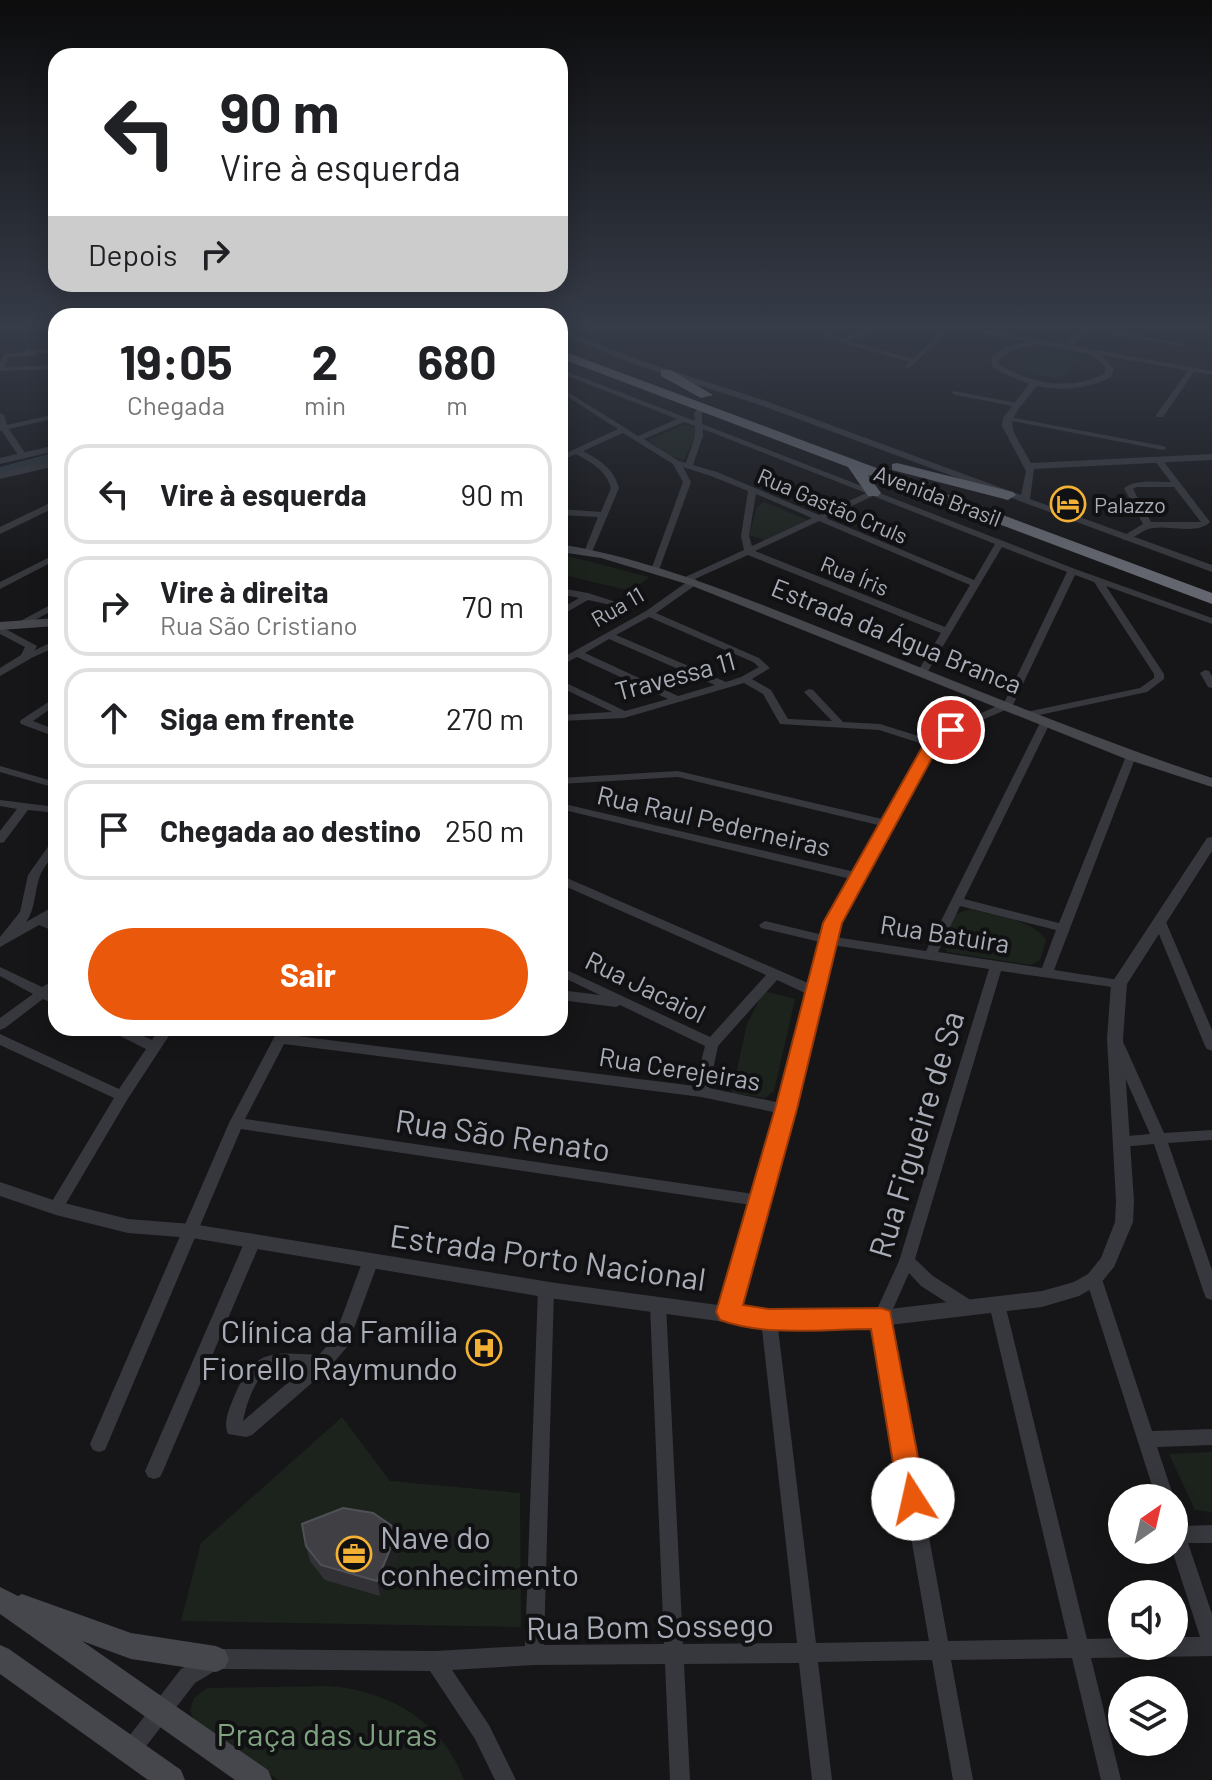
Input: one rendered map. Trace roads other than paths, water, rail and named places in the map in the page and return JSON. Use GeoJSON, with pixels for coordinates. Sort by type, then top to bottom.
{"type":"FeatureCollection","features":[{"type":"Feature","properties":{"kind":"highway","name":"Avenida Brasil"},"geometry":{"type":"LineString","coordinates":[[703,407],[1212,589]]}},
{"type":"Feature","properties":{"kind":"highway","name":"Avenida Brasil"},"geometry":{"type":"LineString","coordinates":[[729,407],[855,460],[1212,599]]}},
{"type":"Feature","properties":{"kind":"highway"},"geometry":{"type":"LineString","coordinates":[[732,407],[743,413]]}},
{"type":"Feature","properties":{"kind":"highway"},"geometry":{"type":"LineString","coordinates":[[855,460],[1008,495]]}},
{"type":"Feature","properties":{"kind":"highway"},"geometry":{"type":"LineString","coordinates":[[855,460],[873,493]]}},
{"type":"Feature","properties":{"kind":"main road","name":"Estrada da Água Branca"},"geometry":{"type":"LineString","coordinates":[[568,549],[690,581],[1131,756],[1212,783]]}},
{"type":"Feature","properties":{"kind":"main road"},"geometry":{"type":"LineString","coordinates":[[0,628],[48,623]]}},
{"type":"Feature","properties":{"kind":"main road"},"geometry":{"type":"LineString","coordinates":[[0,1599],[82,1631],[131,1646],[216,1659]]}},
{"type":"Feature","properties":{"kind":"main road"},"geometry":{"type":"LineString","coordinates":[[0,1599],[258,1780]]}},
{"type":"Feature","properties":{"kind":"main road"},"geometry":{"type":"LineString","coordinates":[[0,1658],[171,1780]]}},
{"type":"Feature","properties":{"kind":"street","name":"Rua Gastão Cruls"},"geometry":{"type":"LineString","coordinates":[[589,407],[676,463],[752,491],[974,583]]}},
{"type":"Feature","properties":{"kind":"street","name":"Avenida Brasil"},"geometry":{"type":"LineString","coordinates":[[650,407],[1072,571],[1210,620]]}},
{"type":"Feature","properties":{"kind":"street"},"geometry":{"type":"LineString","coordinates":[[689,466],[700,427],[698,413],[703,407]]}},
{"type":"Feature","properties":{"kind":"street","name":"Avenida Brasil"},"geometry":{"type":"LineString","coordinates":[[774,407],[1212,569]]}},
{"type":"Feature","properties":{"kind":"street"},"geometry":{"type":"LineString","coordinates":[[1015,407],[1007,418],[1008,433],[1029,466],[1025,501]]}},
{"type":"Feature","properties":{"kind":"street"},"geometry":{"type":"LineString","coordinates":[[1160,415],[1166,407]]}},
{"type":"Feature","properties":{"kind":"street"},"geometry":{"type":"LineString","coordinates":[[0,415],[2,428],[23,456]]}},
{"type":"Feature","properties":{"kind":"street"},"geometry":{"type":"LineString","coordinates":[[2,428],[48,418]]}},
{"type":"Feature","properties":{"kind":"street"},"geometry":{"type":"LineString","coordinates":[[1007,418],[1163,448]]}},
{"type":"Feature","properties":{"kind":"street"},"geometry":{"type":"LineString","coordinates":[[637,439],[682,420]]}},
{"type":"Feature","properties":{"kind":"street"},"geometry":{"type":"LineString","coordinates":[[568,455],[623,430]]}},
{"type":"Feature","properties":{"kind":"street"},"geometry":{"type":"LineString","coordinates":[[0,461],[48,450]]}},
{"type":"Feature","properties":{"kind":"street"},"geometry":{"type":"LineString","coordinates":[[576,451],[606,469],[615,482],[588,552]]}},
{"type":"Feature","properties":{"kind":"street"},"geometry":{"type":"LineString","coordinates":[[1029,466],[1212,457]]}},
{"type":"Feature","properties":{"kind":"street"},"geometry":{"type":"LineString","coordinates":[[1126,538],[1148,525],[1205,524],[1206,520],[1158,460]]}},
{"type":"Feature","properties":{"kind":"street"},"geometry":{"type":"LineString","coordinates":[[655,570],[687,482],[676,463]]}},
{"type":"Feature","properties":{"kind":"street"},"geometry":{"type":"LineString","coordinates":[[0,476],[48,465]]}},
{"type":"Feature","properties":{"kind":"street"},"geometry":{"type":"LineString","coordinates":[[1148,525],[1128,488],[1134,485],[1177,484]]}},
{"type":"Feature","properties":{"kind":"street"},"geometry":{"type":"LineString","coordinates":[[1008,495],[1027,488]]}},
{"type":"Feature","properties":{"kind":"street"},"geometry":{"type":"LineString","coordinates":[[749,552],[745,536],[752,491]]}},
{"type":"Feature","properties":{"kind":"street","name":"Rua 11"},"geometry":{"type":"LineString","coordinates":[[568,658],[649,613],[690,581],[873,493]]}},
{"type":"Feature","properties":{"kind":"street"},"geometry":{"type":"LineString","coordinates":[[0,531],[48,507]]}},
{"type":"Feature","properties":{"kind":"street"},"geometry":{"type":"LineString","coordinates":[[568,513],[602,515]]}},
{"type":"Feature","properties":{"kind":"street"},"geometry":{"type":"LineString","coordinates":[[923,671],[1000,543]]}},
{"type":"Feature","properties":{"kind":"street","name":"Rua Íris"},"geometry":{"type":"LineString","coordinates":[[749,552],[948,632]]}},
{"type":"Feature","properties":{"kind":"street"},"geometry":{"type":"LineString","coordinates":[[0,586],[48,561]]}},
{"type":"Feature","properties":{"kind":"street"},"geometry":{"type":"LineString","coordinates":[[728,1312],[786,1109],[827,940],[885,823],[932,744],[951,730],[1008,705],[1072,571]]}},
{"type":"Feature","properties":{"kind":"street"},"geometry":{"type":"LineString","coordinates":[[1123,588],[1142,573]]}},
{"type":"Feature","properties":{"kind":"street"},"geometry":{"type":"LineString","coordinates":[[1030,714],[1143,690],[1159,679],[1159,674],[1096,579]]}},
{"type":"Feature","properties":{"kind":"street"},"geometry":{"type":"LineString","coordinates":[[568,592],[611,602]]}},
{"type":"Feature","properties":{"kind":"street"},"geometry":{"type":"LineString","coordinates":[[568,608],[588,596]]}},
{"type":"Feature","properties":{"kind":"street"},"geometry":{"type":"LineString","coordinates":[[16,626],[48,609]]}},
{"type":"Feature","properties":{"kind":"street","name":"Travessa 11"},"geometry":{"type":"LineString","coordinates":[[568,718],[624,715],[745,679],[764,670],[763,664],[649,613]]}},
{"type":"Feature","properties":{"kind":"street"},"geometry":{"type":"LineString","coordinates":[[0,628],[29,644],[26,657]]}},
{"type":"Feature","properties":{"kind":"street"},"geometry":{"type":"LineString","coordinates":[[607,635],[725,685]]}},
{"type":"Feature","properties":{"kind":"street"},"geometry":{"type":"LineString","coordinates":[[0,673],[48,647]]}},
{"type":"Feature","properties":{"kind":"street"},"geometry":{"type":"LineString","coordinates":[[576,653],[677,699]]}},
{"type":"Feature","properties":{"kind":"street"},"geometry":{"type":"LineString","coordinates":[[1205,673],[1212,685]]}},
{"type":"Feature","properties":{"kind":"street"},"geometry":{"type":"LineString","coordinates":[[745,679],[767,692],[784,722],[880,727],[932,744]]}},
{"type":"Feature","properties":{"kind":"street"},"geometry":{"type":"LineString","coordinates":[[568,687],[624,715]]}},
{"type":"Feature","properties":{"kind":"street"},"geometry":{"type":"LineString","coordinates":[[809,692],[839,723]]}},
{"type":"Feature","properties":{"kind":"street"},"geometry":{"type":"LineString","coordinates":[[48,705],[25,722],[48,731]]}},
{"type":"Feature","properties":{"kind":"street"},"geometry":{"type":"LineString","coordinates":[[930,955],[1046,721]]}},
{"type":"Feature","properties":{"kind":"street"},"geometry":{"type":"LineString","coordinates":[[1046,973],[1131,756]]}},
{"type":"Feature","properties":{"kind":"street"},"geometry":{"type":"LineString","coordinates":[[0,769],[48,783]]}},
{"type":"Feature","properties":{"kind":"street"},"geometry":{"type":"LineString","coordinates":[[568,781],[678,774],[885,823]]}},
{"type":"Feature","properties":{"kind":"street"},"geometry":{"type":"LineString","coordinates":[[0,803],[48,809]]}},
{"type":"Feature","properties":{"kind":"street"},"geometry":{"type":"LineString","coordinates":[[0,839],[26,805]]}},
{"type":"Feature","properties":{"kind":"street","name":"Rua Raul Pederneiras"},"geometry":{"type":"LineString","coordinates":[[568,808],[858,877]]}},
{"type":"Feature","properties":{"kind":"street"},"geometry":{"type":"LineString","coordinates":[[1160,1484],[1094,1279],[1108,1262],[1124,1222],[1115,1039],[1119,984],[1211,848]]}},
{"type":"Feature","properties":{"kind":"street"},"geometry":{"type":"LineString","coordinates":[[5,939],[26,913],[34,875],[48,855]]}},
{"type":"Feature","properties":{"kind":"street"},"geometry":{"type":"LineString","coordinates":[[568,883],[815,992]]}},
{"type":"Feature","properties":{"kind":"street"},"geometry":{"type":"LineString","coordinates":[[957,901],[1063,928]]}},
{"type":"Feature","properties":{"kind":"street"},"geometry":{"type":"LineString","coordinates":[[5,939],[48,914]]}},
{"type":"Feature","properties":{"kind":"street"},"geometry":{"type":"LineString","coordinates":[[40,920],[48,924]]}},
{"type":"Feature","properties":{"kind":"street"},"geometry":{"type":"LineString","coordinates":[[1160,922],[1212,1046]]}},
{"type":"Feature","properties":{"kind":"street","name":"Rua Batuira"},"geometry":{"type":"LineString","coordinates":[[765,925],[827,940],[1119,984]]}},
{"type":"Feature","properties":{"kind":"street","name":"Rua Figueire de Sa"},"geometry":{"type":"LineString","coordinates":[[881,1318],[907,1261],[996,965]]}},
{"type":"Feature","properties":{"kind":"street"},"geometry":{"type":"LineString","coordinates":[[0,971],[48,996]]}},
{"type":"Feature","properties":{"kind":"street","name":"Rua Jacaiol"},"geometry":{"type":"LineString","coordinates":[[568,975],[712,1044]]}},
{"type":"Feature","properties":{"kind":"street"},"geometry":{"type":"LineString","coordinates":[[701,1092],[712,1044],[774,975]]}},
{"type":"Feature","properties":{"kind":"street"},"geometry":{"type":"LineString","coordinates":[[568,996],[626,1003]]}},
{"type":"Feature","properties":{"kind":"street"},"geometry":{"type":"LineString","coordinates":[[0,1025],[48,998]]}},
{"type":"Feature","properties":{"kind":"street"},"geometry":{"type":"LineString","coordinates":[[132,1036],[155,1047]]}},
{"type":"Feature","properties":{"kind":"street"},"geometry":{"type":"LineString","coordinates":[[56,1208],[122,1096],[162,1036]]}},
{"type":"Feature","properties":{"kind":"street"},"geometry":{"type":"LineString","coordinates":[[99,1444],[236,1123],[281,1036]]}},
{"type":"Feature","properties":{"kind":"street","name":"Rua Cerejeiras"},"geometry":{"type":"LineString","coordinates":[[304,1036],[701,1092],[786,1109]]}},
{"type":"Feature","properties":{"kind":"street"},"geometry":{"type":"LineString","coordinates":[[0,1039],[122,1096]]}},
{"type":"Feature","properties":{"kind":"street"},"geometry":{"type":"LineString","coordinates":[[1115,1039],[1159,1138],[1212,1293]]}},
{"type":"Feature","properties":{"kind":"street","name":"Rua São Renato"},"geometry":{"type":"LineString","coordinates":[[236,1123],[761,1201]]}},
{"type":"Feature","properties":{"kind":"street"},"geometry":{"type":"LineString","coordinates":[[1122,1141],[1212,1135]]}},
{"type":"Feature","properties":{"kind":"street","name":"Estrada Porto Nacional"},"geometry":{"type":"LineString","coordinates":[[0,1189],[56,1208],[128,1226],[192,1231],[546,1289],[769,1320],[881,1318],[1042,1299],[1079,1288],[1094,1279]]}},
{"type":"Feature","properties":{"kind":"street"},"geometry":{"type":"LineString","coordinates":[[154,1471],[253,1241]]}},
{"type":"Feature","properties":{"kind":"street"},"geometry":{"type":"LineString","coordinates":[[323,1363],[293,1361],[262,1366],[254,1374],[233,1419],[234,1428],[246,1429],[323,1363],[341,1342],[371,1260]]}},
{"type":"Feature","properties":{"kind":"street"},"geometry":{"type":"LineString","coordinates":[[907,1261],[927,1281],[966,1306]]}},
{"type":"Feature","properties":{"kind":"street"},"geometry":{"type":"LineString","coordinates":[[534,1655],[546,1289]]}},
{"type":"Feature","properties":{"kind":"street"},"geometry":{"type":"LineString","coordinates":[[997,1304],[1111,1780]]}},
{"type":"Feature","properties":{"kind":"street"},"geometry":{"type":"LineString","coordinates":[[658,1305],[680,1780]]}},
{"type":"Feature","properties":{"kind":"street"},"geometry":{"type":"LineString","coordinates":[[881,1318],[963,1780]]}},
{"type":"Feature","properties":{"kind":"street"},"geometry":{"type":"LineString","coordinates":[[769,1320],[822,1780]]}},
{"type":"Feature","properties":{"kind":"street"},"geometry":{"type":"LineString","coordinates":[[1145,1439],[1212,1437]]}},
{"type":"Feature","properties":{"kind":"street"},"geometry":{"type":"LineString","coordinates":[[1188,1532],[1212,1534]]}},
{"type":"Feature","properties":{"kind":"street"},"geometry":{"type":"LineString","coordinates":[[1186,1564],[1212,1644]]}},
{"type":"Feature","properties":{"kind":"street","name":"Rua Bom Sossego"},"geometry":{"type":"LineString","coordinates":[[216,1659],[435,1661],[534,1655],[1078,1649],[1212,1644]]}},
{"type":"Feature","properties":{"kind":"street"},"geometry":{"type":"LineString","coordinates":[[130,1751],[188,1676],[216,1659]]}},
{"type":"Feature","properties":{"kind":"street"},"geometry":{"type":"LineString","coordinates":[[435,1661],[482,1732],[506,1780]]}},
{"type":"Feature","properties":{"kind":"waterway"},"geometry":{"type":"LineString","coordinates":[[0,471],[48,458]]}},
{"type":"Feature","properties":{"kind":"place","name":"Palazzo"},"geometry":{"type":"Point","coordinates":[1068,504]}},
{"type":"Feature","properties":{"kind":"place","name":"Clínica da Família Fiorello Raymundo"},"geometry":{"type":"Point","coordinates":[484,1348]}},
{"type":"Feature","properties":{"kind":"place","name":"Nave do conhecimento"},"geometry":{"type":"Point","coordinates":[354,1554]}},
{"type":"Feature","properties":{"kind":"park label","name":"Praça das Juras"},"geometry":{"type":"Point","coordinates":[327,1733]}}]}
